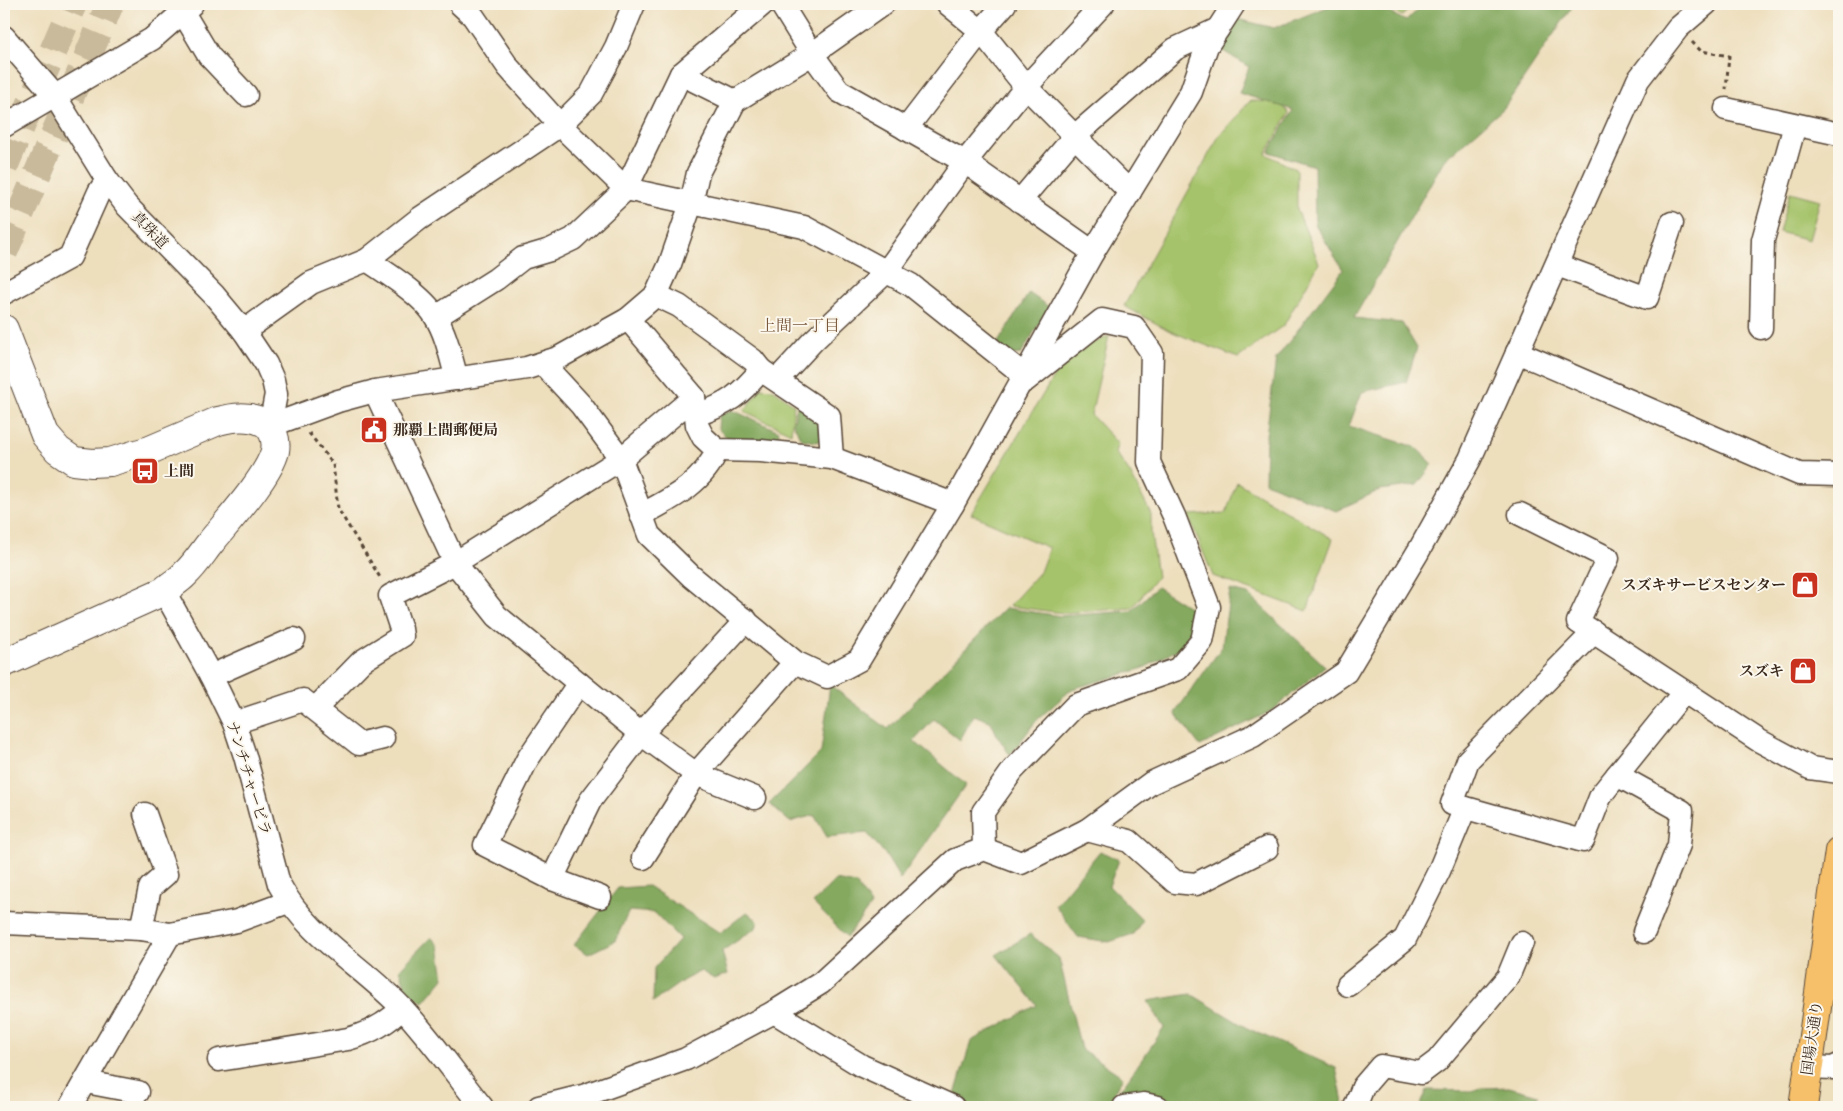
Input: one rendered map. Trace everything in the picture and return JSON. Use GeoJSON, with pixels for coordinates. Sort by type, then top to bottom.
{"type":"FeatureCollection","features":[{"type":"Feature","properties":{"kind":"highway","name":"国場大通り"},"geometry":{"type":"LineString","coordinates":[[1803,1107],[1839,851]]}},
{"type":"Feature","properties":{"kind":"street"},"geometry":{"type":"LineString","coordinates":[[460,4],[473,16],[508,67],[560,125],[626,189],[804,227],[911,285],[1020,382]]}},
{"type":"Feature","properties":{"kind":"street"},"geometry":{"type":"LineString","coordinates":[[244,331],[311,284],[367,260],[419,219],[560,125],[591,94],[616,46],[634,4]]}},
{"type":"Feature","properties":{"kind":"street"},"geometry":{"type":"LineString","coordinates":[[436,317],[496,279],[523,258],[550,250],[573,239],[626,189],[681,74],[763,4]]}},
{"type":"Feature","properties":{"kind":"street"},"geometry":{"type":"LineString","coordinates":[[781,4],[812,54],[839,91],[965,162],[1093,252]]}},
{"type":"Feature","properties":{"kind":"street"},"geometry":{"type":"LineString","coordinates":[[270,426],[338,401],[375,391],[543,364],[558,358],[628,319],[656,295],[670,264],[691,204],[698,173],[735,100],[812,54],[883,4]]}},
{"type":"Feature","properties":{"kind":"street"},"geometry":{"type":"LineString","coordinates":[[948,4],[981,31],[1026,87],[1130,192]]}},
{"type":"Feature","properties":{"kind":"street"},"geometry":{"type":"LineString","coordinates":[[906,129],[981,31],[1005,4]]}},
{"type":"Feature","properties":{"kind":"street"},"geometry":{"type":"LineString","coordinates":[[315,709],[362,661],[402,636],[390,596],[455,563],[621,459],[695,406],[713,410],[731,401],[748,385],[769,375],[813,341],[887,272],[965,162],[1026,87],[1103,4]]}},
{"type":"Feature","properties":{"kind":"street"},"geometry":{"type":"LineString","coordinates":[[543,364],[582,405],[621,459],[649,534],[691,576],[795,662],[827,677],[859,660],[953,504],[1093,252],[1191,92],[1207,46],[1234,4]]}},
{"type":"Feature","properties":{"kind":"street"},"geometry":{"type":"LineString","coordinates":[[539,1107],[584,1102],[686,1059],[774,1012],[821,983],[955,860],[984,850],[1021,863],[1087,830],[1151,783],[1253,736],[1346,672],[1418,552],[1470,459],[1638,80],[1678,28],[1706,4]]}},
{"type":"Feature","properties":{"kind":"street"},"geometry":{"type":"LineString","coordinates":[[4,126],[152,39],[184,6],[209,56],[246,95]]}},
{"type":"Feature","properties":{"kind":"street"},"geometry":{"type":"LineString","coordinates":[[1020,201],[1074,136],[1175,49],[1218,29]]}},
{"type":"Feature","properties":{"kind":"street","name":"真珠道"},"geometry":{"type":"LineString","coordinates":[[4,37],[55,96],[106,180],[127,206],[214,296],[244,331],[266,364],[273,380],[276,394],[270,426]]}},
{"type":"Feature","properties":{"kind":"street"},"geometry":{"type":"LineString","coordinates":[[681,74],[735,100]]}},
{"type":"Feature","properties":{"kind":"street"},"geometry":{"type":"LineString","coordinates":[[1726,102],[1795,125],[1839,134]]}},
{"type":"Feature","properties":{"kind":"street"},"geometry":{"type":"LineString","coordinates":[[1761,328],[1763,240],[1795,125]]}},
{"type":"Feature","properties":{"kind":"street"},"geometry":{"type":"LineString","coordinates":[[4,293],[70,257],[98,192],[106,180]]}},
{"type":"Feature","properties":{"kind":"street"},"geometry":{"type":"LineString","coordinates":[[1557,266],[1647,298],[1672,223]]}},
{"type":"Feature","properties":{"kind":"street"},"geometry":{"type":"LineString","coordinates":[[367,260],[426,304],[436,317],[457,379]]}},
{"type":"Feature","properties":{"kind":"street"},"geometry":{"type":"LineString","coordinates":[[656,295],[679,306],[753,360],[769,375],[829,416],[832,458]]}},
{"type":"Feature","properties":{"kind":"street"},"geometry":{"type":"LineString","coordinates":[[628,319],[695,406],[697,424],[703,437],[717,450],[761,451],[832,458],[953,504]]}},
{"type":"Feature","properties":{"kind":"street"},"geometry":{"type":"LineString","coordinates":[[984,850],[983,812],[1013,770],[1076,704],[1178,669],[1202,641],[1209,607],[1174,516],[1149,462],[1152,353],[1134,327],[1102,320],[1020,382]]}},
{"type":"Feature","properties":{"kind":"street"},"geometry":{"type":"LineString","coordinates":[[4,329],[45,435],[58,450],[74,461],[110,462],[150,450],[229,418],[241,417],[261,421],[270,426],[275,440],[275,451],[267,469],[185,574],[164,591],[4,663]]}},
{"type":"Feature","properties":{"kind":"street"},"geometry":{"type":"LineString","coordinates":[[1517,352],[1799,474],[1839,475]]}},
{"type":"Feature","properties":{"kind":"street"},"geometry":{"type":"LineString","coordinates":[[375,391],[455,563],[497,616],[641,734],[696,774],[755,798]]}},
{"type":"Feature","properties":{"kind":"street"},"geometry":{"type":"LineString","coordinates":[[641,514],[682,492],[700,478],[712,463],[717,450]]}},
{"type":"Feature","properties":{"kind":"street"},"geometry":{"type":"LineString","coordinates":[[1520,514],[1608,558],[1578,622],[1758,740],[1810,768],[1839,772]]}},
{"type":"Feature","properties":{"kind":"street","name":"ナンチチャービラ"},"geometry":{"type":"LineString","coordinates":[[164,591],[211,676],[234,723],[245,756],[279,884],[288,902],[317,932],[402,1008],[482,1107]]}},
{"type":"Feature","properties":{"kind":"street"},"geometry":{"type":"LineString","coordinates":[[552,879],[590,801],[641,734],[746,620]]}},
{"type":"Feature","properties":{"kind":"street"},"geometry":{"type":"LineString","coordinates":[[1594,632],[1468,760],[1452,804],[1583,841],[1601,796],[1684,692]]}},
{"type":"Feature","properties":{"kind":"street"},"geometry":{"type":"LineString","coordinates":[[211,676],[294,639]]}},
{"type":"Feature","properties":{"kind":"street"},"geometry":{"type":"LineString","coordinates":[[643,858],[696,774],[795,662]]}},
{"type":"Feature","properties":{"kind":"street"},"geometry":{"type":"LineString","coordinates":[[579,683],[527,760],[485,845],[552,879],[600,897]]}},
{"type":"Feature","properties":{"kind":"street"},"geometry":{"type":"LineString","coordinates":[[234,723],[303,700],[359,744],[383,738]]}},
{"type":"Feature","properties":{"kind":"street"},"geometry":{"type":"LineString","coordinates":[[1617,775],[1682,812],[1679,845],[1644,932]]}},
{"type":"Feature","properties":{"kind":"street"},"geometry":{"type":"LineString","coordinates":[[1348,985],[1405,939],[1439,871],[1465,808]]}},
{"type":"Feature","properties":{"kind":"street"},"geometry":{"type":"LineString","coordinates":[[141,929],[150,888],[166,874],[145,814]]}},
{"type":"Feature","properties":{"kind":"street"},"geometry":{"type":"LineString","coordinates":[[1087,830],[1129,841],[1175,882],[1196,884],[1268,848]]}},
{"type":"Feature","properties":{"kind":"street"},"geometry":{"type":"LineString","coordinates":[[4,922],[141,929],[170,934],[238,921],[288,902]]}},
{"type":"Feature","properties":{"kind":"street"},"geometry":{"type":"LineString","coordinates":[[70,1107],[170,934]]}},
{"type":"Feature","properties":{"kind":"street"},"geometry":{"type":"LineString","coordinates":[[1355,1107],[1362,1087],[1381,1066],[1420,1073],[1437,1061],[1508,977],[1522,943]]}},
{"type":"Feature","properties":{"kind":"street"},"geometry":{"type":"LineString","coordinates":[[219,1060],[348,1039],[367,1034],[393,1018],[402,1008]]}},
{"type":"Feature","properties":{"kind":"street"},"geometry":{"type":"LineString","coordinates":[[774,1012],[862,1066],[953,1107]]}},
{"type":"Feature","properties":{"kind":"street"},"geometry":{"type":"LineString","coordinates":[[1808,1067],[1832,1068],[1839,1065]]}},
{"type":"Feature","properties":{"kind":"street"},"geometry":{"type":"LineString","coordinates":[[86,1082],[138,1092]]}},
{"type":"Feature","properties":{"kind":"street"},"geometry":{"type":"LineString","coordinates":[[1124,1107],[1144,1104],[1158,1107]]}},
{"type":"Feature","properties":{"kind":"path"},"geometry":{"type":"LineString","coordinates":[[1701,51],[1729,56],[1726,102]]}},
{"type":"Feature","properties":{"kind":"path"},"geometry":{"type":"LineString","coordinates":[[298,416],[333,464],[338,509],[390,596]]}},
{"type":"Feature","properties":{"kind":"green space"},"geometry":{"type":"Polygon","coordinates":[[[1335,4],[1372,4],[1406,21],[1424,4],[1574,4],[1504,108],[1444,160],[1354,318],[1402,323],[1417,348],[1406,382],[1362,392],[1349,426],[1415,447],[1433,464],[1417,485],[1380,490],[1336,511],[1265,482],[1266,435],[1276,359],[1343,270],[1315,224],[1314,166],[1269,152],[1293,110],[1239,93],[1249,67],[1220,49],[1237,19],[1274,28],[1335,4]]]}},
{"type":"Feature","properties":{"kind":"green space"},"geometry":{"type":"Polygon","coordinates":[[[1381,4],[1415,4],[1402,16],[1381,4]]]}},
{"type":"Feature","properties":{"kind":"green space"},"geometry":{"type":"Polygon","coordinates":[[[1250,101],[1279,102],[1289,113],[1266,154],[1297,170],[1297,209],[1319,263],[1284,325],[1238,358],[1170,331],[1124,306],[1219,136],[1250,101]]]}},
{"type":"Feature","properties":{"kind":"green space"},"geometry":{"type":"Polygon","coordinates":[[[1790,192],[1820,200],[1809,240],[1779,232],[1790,192]]]}},
{"type":"Feature","properties":{"kind":"green space"},"geometry":{"type":"Polygon","coordinates":[[[1029,293],[1049,307],[1021,354],[1010,355],[997,344],[1029,293]]]}},
{"type":"Feature","properties":{"kind":"green space"},"geometry":{"type":"Polygon","coordinates":[[[1109,336],[1091,415],[1118,444],[1115,452],[1130,473],[1151,514],[1151,532],[1157,577],[1132,608],[1063,613],[1009,606],[1040,572],[1049,548],[971,514],[1060,366],[1089,345],[1109,336]]]}},
{"type":"Feature","properties":{"kind":"green space"},"geometry":{"type":"Polygon","coordinates":[[[761,388],[773,389],[794,405],[791,433],[744,411],[761,388]]]}},
{"type":"Feature","properties":{"kind":"green space"},"geometry":{"type":"Polygon","coordinates":[[[798,403],[818,419],[822,439],[816,442],[801,439],[793,423],[798,403]]]}},
{"type":"Feature","properties":{"kind":"green space"},"geometry":{"type":"Polygon","coordinates":[[[732,410],[779,431],[778,442],[729,439],[718,429],[719,416],[732,410]]]}},
{"type":"Feature","properties":{"kind":"green space"},"geometry":{"type":"Polygon","coordinates":[[[1237,482],[1333,539],[1307,611],[1213,576],[1188,515],[1226,513],[1237,482]]]}},
{"type":"Feature","properties":{"kind":"green space"},"geometry":{"type":"Polygon","coordinates":[[[1157,587],[1201,615],[1180,648],[1144,668],[1072,689],[1037,720],[1010,755],[991,722],[974,715],[960,740],[934,719],[914,741],[966,785],[900,879],[885,854],[867,833],[827,837],[814,815],[790,822],[769,804],[821,752],[830,685],[888,729],[1005,608],[1061,616],[1131,611],[1157,587]]]}},
{"type":"Feature","properties":{"kind":"green space"},"geometry":{"type":"Polygon","coordinates":[[[1230,590],[1248,594],[1325,666],[1273,710],[1200,746],[1175,713],[1222,647],[1230,590]]]}},
{"type":"Feature","properties":{"kind":"green space"},"geometry":{"type":"Polygon","coordinates":[[[1100,851],[1119,860],[1109,886],[1143,920],[1133,934],[1109,942],[1078,937],[1055,905],[1100,851]]]}},
{"type":"Feature","properties":{"kind":"green space"},"geometry":{"type":"Polygon","coordinates":[[[835,880],[856,884],[871,905],[847,937],[813,903],[835,880]]]}},
{"type":"Feature","properties":{"kind":"green space"},"geometry":{"type":"Polygon","coordinates":[[[648,886],[720,933],[747,912],[758,921],[756,928],[722,951],[728,974],[714,979],[701,971],[684,980],[653,1002],[654,968],[680,939],[655,913],[629,911],[615,941],[588,954],[574,945],[618,888],[648,886]]]}},
{"type":"Feature","properties":{"kind":"green space"},"geometry":{"type":"Polygon","coordinates":[[[1030,934],[1059,958],[1081,1049],[1123,1077],[1108,1103],[1081,1107],[969,1107],[953,1101],[971,1041],[1037,1005],[996,955],[1030,934]]]}},
{"type":"Feature","properties":{"kind":"green space"},"geometry":{"type":"Polygon","coordinates":[[[431,937],[439,946],[444,978],[424,1002],[407,994],[400,969],[431,937]]]}},
{"type":"Feature","properties":{"kind":"green space"},"geometry":{"type":"Polygon","coordinates":[[[1191,994],[1247,1028],[1336,1068],[1344,1107],[1197,1107],[1179,1102],[1114,1099],[1164,1028],[1148,1001],[1191,994]]]}},
{"type":"Feature","properties":{"kind":"green space"},"geometry":{"type":"Polygon","coordinates":[[[1509,1087],[1538,1095],[1534,1107],[1420,1107],[1427,1090],[1471,1091],[1481,1088],[1509,1087]]]}},
{"type":"Feature","properties":{"kind":"tunnel"},"geometry":{"type":"LineString","coordinates":[[4,167],[73,4]]}},
{"type":"Feature","properties":{"kind":"tunnel"},"geometry":{"type":"LineString","coordinates":[[4,252],[110,4]]}},
{"type":"Feature","properties":{"kind":"place","name":"那覇上間郵便局"},"geometry":{"type":"Point","coordinates":[374,430]}},
{"type":"Feature","properties":{"kind":"place","name":"上間"},"geometry":{"type":"Point","coordinates":[145,471]}},
{"type":"Feature","properties":{"kind":"place","name":"スズキサービスセンター"},"geometry":{"type":"Point","coordinates":[1805,585]}},
{"type":"Feature","properties":{"kind":"place","name":"スズキ"},"geometry":{"type":"Point","coordinates":[1803,671]}},
{"type":"Feature","properties":{"kind":"district","name":"上間一丁目"},"geometry":{"type":"Point","coordinates":[800,325]}}]}
